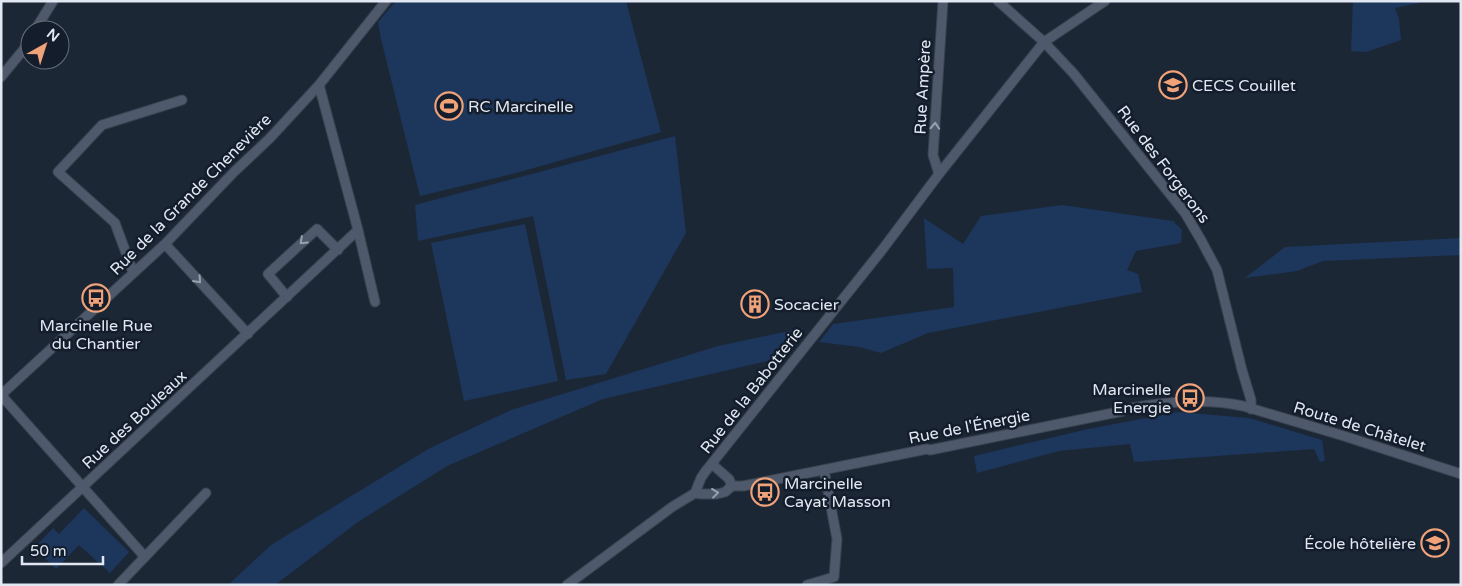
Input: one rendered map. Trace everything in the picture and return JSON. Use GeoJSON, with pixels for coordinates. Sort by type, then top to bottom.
{"type":"FeatureCollection","features":[{"type":"Feature","properties":{"kind":"street"},"geometry":{"type":"LineString","coordinates":[[41,20],[53,1]]}},
{"type":"Feature","properties":{"kind":"street","name":"Rue de la Grande Chenevière"},"geometry":{"type":"LineString","coordinates":[[1,395],[165,244],[234,172],[270,138],[319,84],[386,1]]}},
{"type":"Feature","properties":{"kind":"street","name":"Rue Ampère"},"geometry":{"type":"LineString","coordinates":[[939,174],[933,155],[942,1]]}},
{"type":"Feature","properties":{"kind":"street","name":"Rue des Forgerons"},"geometry":{"type":"LineString","coordinates":[[998,1],[1044,42],[1074,74],[1185,213],[1217,270],[1251,400],[1251,409]]}},
{"type":"Feature","properties":{"kind":"street","name":"Rue de la Babotterie"},"geometry":{"type":"LineString","coordinates":[[696,493],[701,478],[1044,42],[1104,1]]}},
{"type":"Feature","properties":{"kind":"street"},"geometry":{"type":"LineString","coordinates":[[1,77],[20,54]]}},
{"type":"Feature","properties":{"kind":"street"},"geometry":{"type":"LineString","coordinates":[[319,84],[375,302]]}},
{"type":"Feature","properties":{"kind":"street"},"geometry":{"type":"LineString","coordinates":[[133,272],[115,223],[58,172],[102,125],[182,100]]}},
{"type":"Feature","properties":{"kind":"street"},"geometry":{"type":"LineString","coordinates":[[287,297],[268,274],[317,229],[338,250]]}},
{"type":"Feature","properties":{"kind":"street","name":"Rue des Bouleaux"},"geometry":{"type":"LineString","coordinates":[[1,563],[358,230]]}},
{"type":"Feature","properties":{"kind":"street"},"geometry":{"type":"LineString","coordinates":[[165,244],[248,334]]}},
{"type":"Feature","properties":{"kind":"street"},"geometry":{"type":"LineString","coordinates":[[1,395],[145,557]]}},
{"type":"Feature","properties":{"kind":"street","name":"Rue de l'Énergie"},"geometry":{"type":"LineString","coordinates":[[696,493],[722,493],[732,486],[743,486],[927,449],[930,450],[1138,407],[1213,402],[1234,404],[1251,409]]}},
{"type":"Feature","properties":{"kind":"street","name":"Route de Châtelet"},"geometry":{"type":"LineString","coordinates":[[1251,409],[1344,436],[1461,474]]}},
{"type":"Feature","properties":{"kind":"street"},"geometry":{"type":"LineString","coordinates":[[712,464],[729,479],[732,486]]}},
{"type":"Feature","properties":{"kind":"street"},"geometry":{"type":"LineString","coordinates":[[807,585],[834,577],[837,539],[824,470]]}},
{"type":"Feature","properties":{"kind":"street"},"geometry":{"type":"LineString","coordinates":[[118,585],[206,493]]}},
{"type":"Feature","properties":{"kind":"street"},"geometry":{"type":"LineString","coordinates":[[567,585],[672,507],[696,493]]}},
{"type":"Feature","properties":{"kind":"shaded area"},"geometry":{"type":"Polygon","coordinates":[[[396,1],[626,1],[661,132],[516,173],[420,196],[378,22],[396,1]]]}},
{"type":"Feature","properties":{"kind":"shaded area"},"geometry":{"type":"Polygon","coordinates":[[[1353,1],[1421,1],[1395,8],[1399,19],[1401,40],[1366,52],[1351,51],[1353,1]]]}},
{"type":"Feature","properties":{"kind":"shaded area"},"geometry":{"type":"Polygon","coordinates":[[[675,136],[686,233],[606,374],[566,380],[533,216],[418,241],[415,205],[675,136]]]}},
{"type":"Feature","properties":{"kind":"shaded area"},"geometry":{"type":"Polygon","coordinates":[[[1062,205],[1173,221],[1182,230],[1181,243],[1136,251],[1127,270],[1138,274],[1142,292],[928,333],[881,353],[859,347],[819,342],[833,324],[954,307],[953,268],[927,269],[924,218],[963,244],[981,216],[1062,205]]]}},
{"type":"Feature","properties":{"kind":"shaded area"},"geometry":{"type":"Polygon","coordinates":[[[525,224],[558,381],[464,401],[431,243],[525,224]]]}},
{"type":"Feature","properties":{"kind":"shaded area"},"geometry":{"type":"Polygon","coordinates":[[[1461,238],[1461,255],[1323,261],[1297,271],[1245,278],[1285,247],[1461,238]]]}},
{"type":"Feature","properties":{"kind":"shaded area"},"geometry":{"type":"Polygon","coordinates":[[[803,328],[776,359],[603,399],[447,466],[358,522],[275,585],[228,585],[271,545],[430,448],[511,410],[718,346],[803,328]]]}},
{"type":"Feature","properties":{"kind":"shaded area"},"geometry":{"type":"Polygon","coordinates":[[[1178,412],[1249,418],[1322,440],[1325,461],[1320,462],[1314,449],[1134,462],[1130,444],[1059,451],[977,473],[974,456],[1088,429],[1178,412]]]}},
{"type":"Feature","properties":{"kind":"shaded area"},"geometry":{"type":"Polygon","coordinates":[[[84,508],[129,552],[110,573],[79,545],[56,569],[34,548],[53,528],[59,534],[84,508]]]}},
{"type":"Feature","properties":{"kind":"place","name":"CECS Couillet"},"geometry":{"type":"Point","coordinates":[1173,85]}},
{"type":"Feature","properties":{"kind":"place","name":"RC Marcinelle"},"geometry":{"type":"Point","coordinates":[449,106]}},
{"type":"Feature","properties":{"kind":"place","name":"Marcinelle Rue du Chantier"},"geometry":{"type":"Point","coordinates":[96,298]}},
{"type":"Feature","properties":{"kind":"place","name":"Socacier"},"geometry":{"type":"Point","coordinates":[755,304]}},
{"type":"Feature","properties":{"kind":"place","name":"Marcinelle Energie"},"geometry":{"type":"Point","coordinates":[1190,398]}},
{"type":"Feature","properties":{"kind":"place","name":"Marcinelle Cayat Masson"},"geometry":{"type":"Point","coordinates":[765,492]}},
{"type":"Feature","properties":{"kind":"place","name":"École hôtelière"},"geometry":{"type":"Point","coordinates":[1435,543]}}]}
